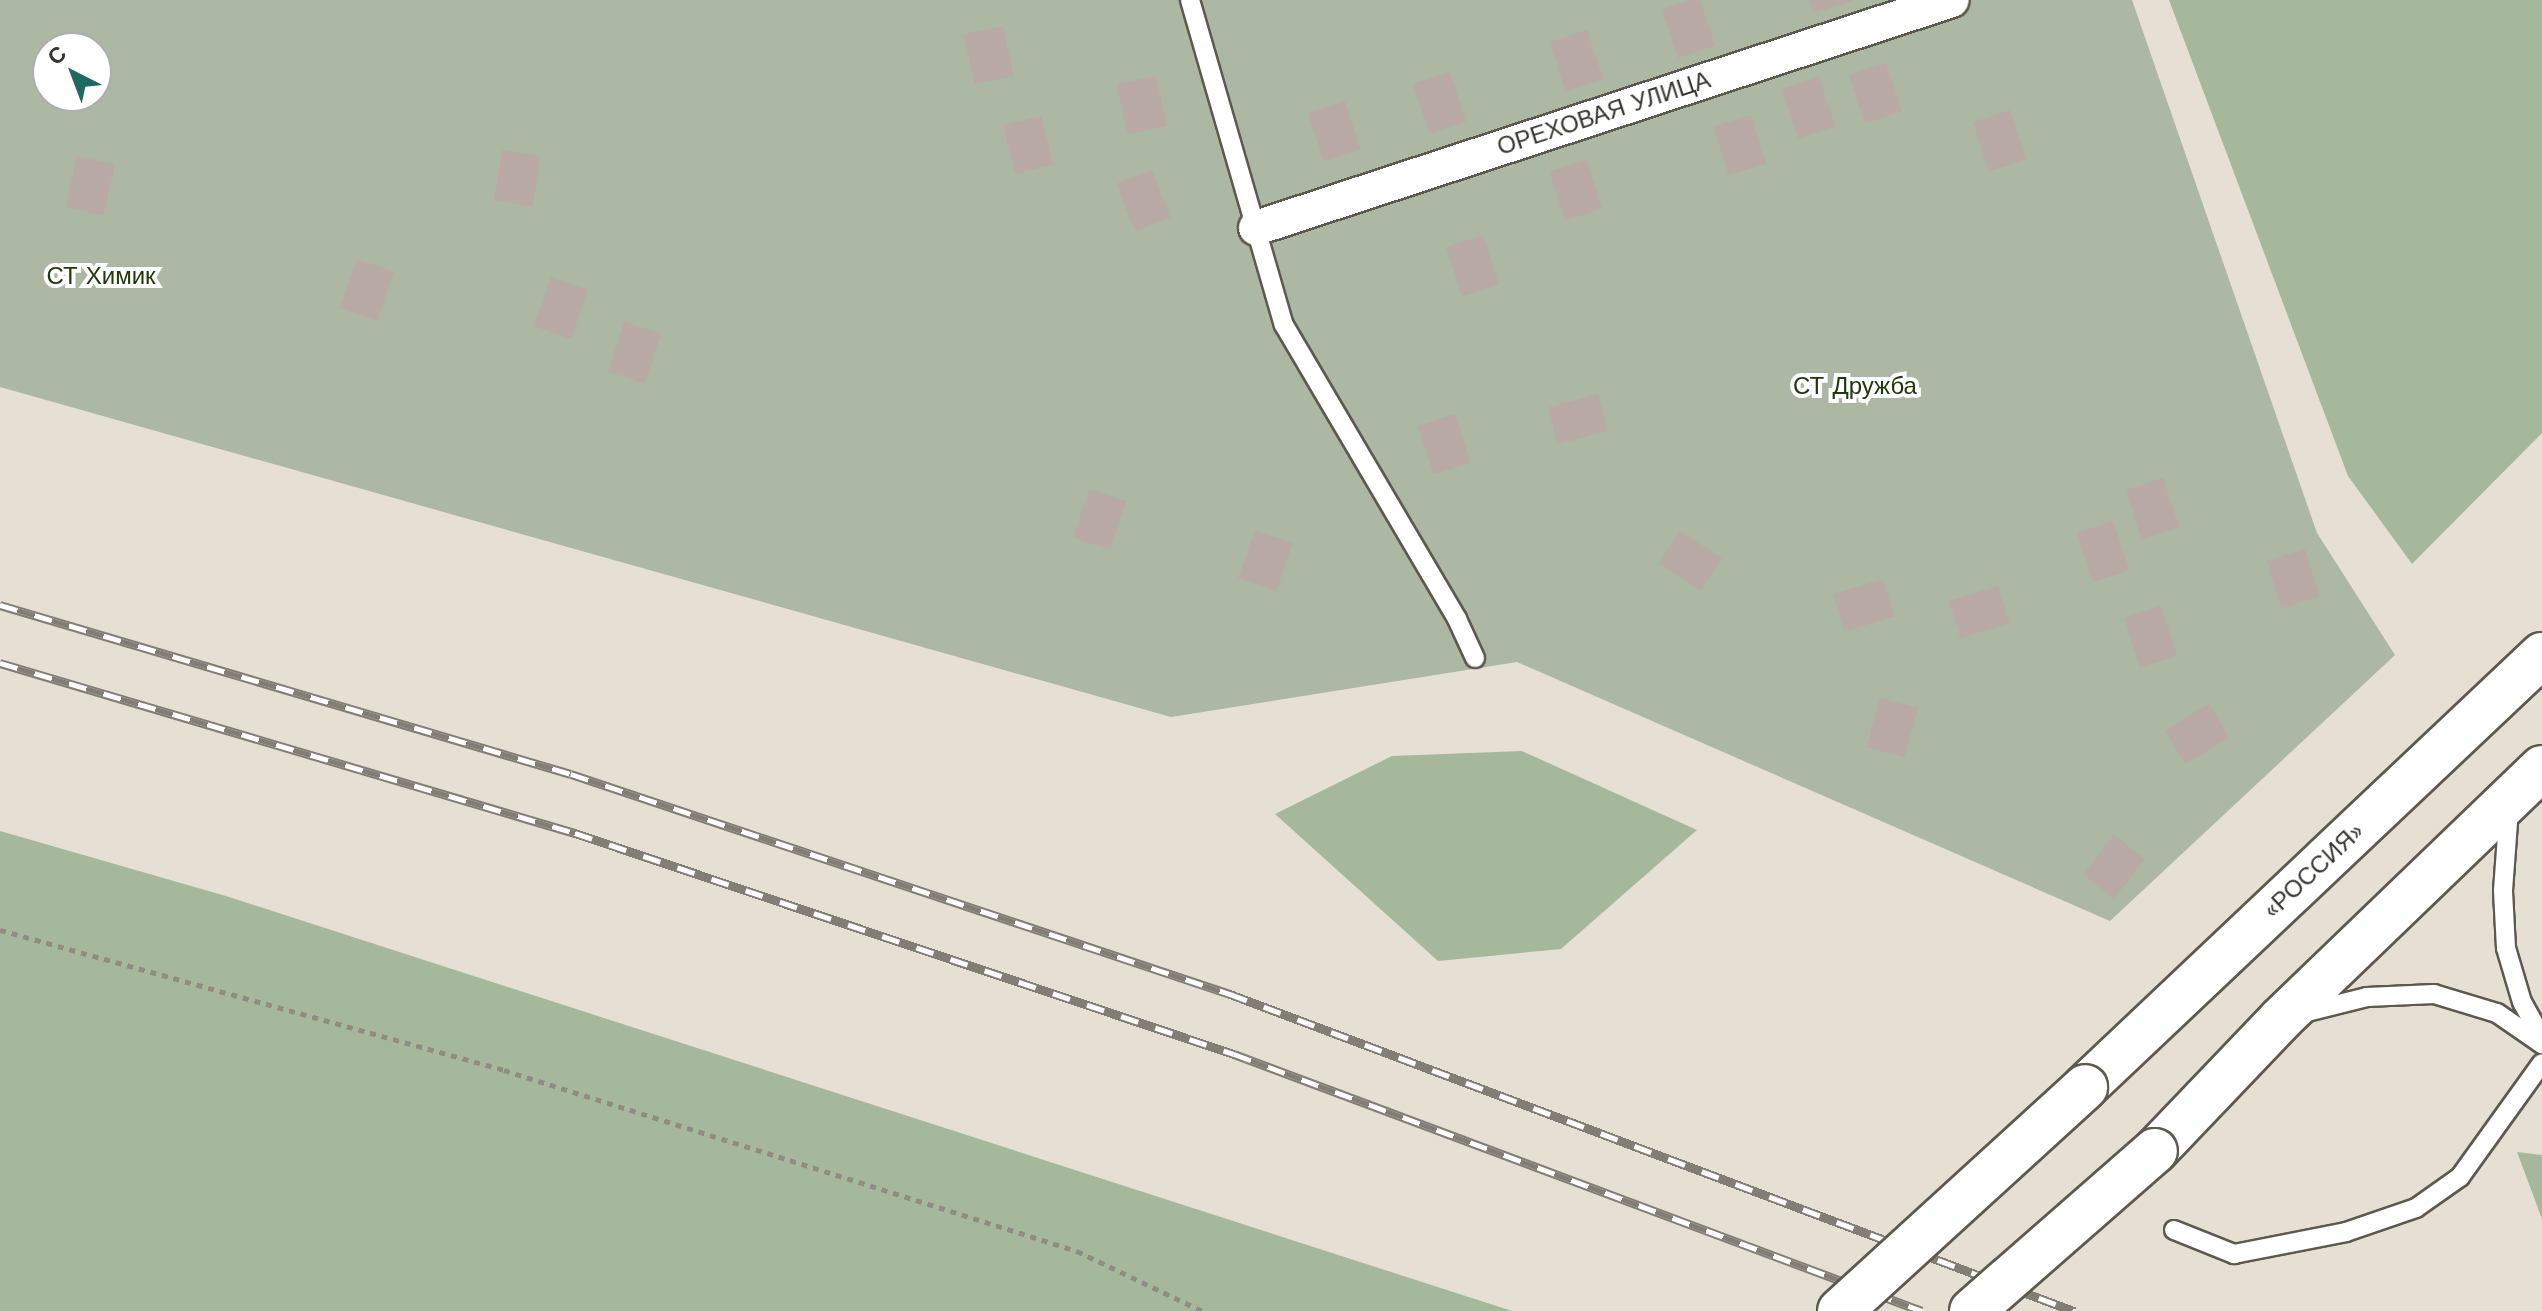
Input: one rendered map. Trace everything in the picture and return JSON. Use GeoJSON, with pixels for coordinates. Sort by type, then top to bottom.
{"type":"FeatureCollection","features":[{"type":"Feature","properties":{"kind":"highway","name":"«РОССИЯ»"},"geometry":{"type":"LineString","coordinates":[[1840,1311],[2085,1087],[2542,655]]}},
{"type":"Feature","properties":{"kind":"highway"},"geometry":{"type":"LineString","coordinates":[[1972,1311],[2155,1151],[2281,1019],[2542,768]]}},
{"type":"Feature","properties":{"kind":"street","name":"ОРЕХОВАЯ УЛИЦА"},"geometry":{"type":"LineString","coordinates":[[1256,228],[1952,0]]}},
{"type":"Feature","properties":{"kind":"lane"},"geometry":{"type":"LineString","coordinates":[[1190,0],[1284,325],[1475,658]]}},
{"type":"Feature","properties":{"kind":"lane"},"geometry":{"type":"LineString","coordinates":[[2510,798],[2503,891],[2506,948],[2522,1002],[2542,1041]]}},
{"type":"Feature","properties":{"kind":"lane"},"geometry":{"type":"LineString","coordinates":[[2281,1019],[2367,997],[2434,994],[2497,1013],[2542,1041]]}},
{"type":"Feature","properties":{"kind":"lane"},"geometry":{"type":"LineString","coordinates":[[2174,1230],[2234,1254],[2346,1232],[2416,1208],[2460,1177],[2542,1063]]}},
{"type":"Feature","properties":{"kind":"path"},"geometry":{"type":"LineString","coordinates":[[0,930],[504,1070],[1077,1251],[1202,1311]]}},
{"type":"Feature","properties":{"kind":"green space","name":"СТ Дружба"},"geometry":{"type":"Polygon","coordinates":[[[0,0],[2132,0],[2317,533],[2395,655],[2110,921],[1517,662],[1171,717],[0,387],[0,0]]]}},
{"type":"Feature","properties":{"kind":"green space"},"geometry":{"type":"Polygon","coordinates":[[[2169,0],[2542,0],[2542,433],[2412,564],[2348,476],[2169,0]]]}},
{"type":"Feature","properties":{"kind":"green space"},"geometry":{"type":"Polygon","coordinates":[[[1522,751],[1697,830],[1561,949],[1438,961],[1275,814],[1392,756],[1522,751]]]}},
{"type":"Feature","properties":{"kind":"green space"},"geometry":{"type":"Polygon","coordinates":[[[0,831],[226,896],[1512,1311],[0,1311],[0,831]]]}},
{"type":"Feature","properties":{"kind":"green space"},"geometry":{"type":"Polygon","coordinates":[[[2517,1152],[2542,1155],[2542,1219],[2517,1152]]]}},
{"type":"Feature","properties":{"kind":"building"},"geometry":{"type":"Polygon","coordinates":[[[1700,0],[1715,46],[1678,58],[1662,9],[1700,0]]]}},
{"type":"Feature","properties":{"kind":"building"},"geometry":{"type":"Polygon","coordinates":[[[1809,0],[1851,0],[1852,1],[1814,13],[1809,0]]]}},
{"type":"Feature","properties":{"kind":"building"},"geometry":{"type":"Polygon","coordinates":[[[1003,26],[1014,76],[974,84],[964,34],[1003,26]]]}},
{"type":"Feature","properties":{"kind":"building"},"geometry":{"type":"Polygon","coordinates":[[[1587,30],[1603,79],[1566,92],[1550,42],[1587,30]]]}},
{"type":"Feature","properties":{"kind":"building"},"geometry":{"type":"Polygon","coordinates":[[[1886,63],[1902,112],[1865,124],[1849,75],[1886,63]]]}},
{"type":"Feature","properties":{"kind":"building"},"geometry":{"type":"Polygon","coordinates":[[[1450,72],[1466,121],[1429,134],[1413,84],[1450,72]]]}},
{"type":"Feature","properties":{"kind":"building"},"geometry":{"type":"Polygon","coordinates":[[[1156,76],[1167,126],[1127,134],[1117,84],[1156,76]]]}},
{"type":"Feature","properties":{"kind":"building"},"geometry":{"type":"Polygon","coordinates":[[[1819,77],[1835,126],[1798,139],[1782,89],[1819,77]]]}},
{"type":"Feature","properties":{"kind":"building"},"geometry":{"type":"Polygon","coordinates":[[[1345,101],[1361,150],[1324,162],[1308,113],[1345,101]]]}},
{"type":"Feature","properties":{"kind":"building"},"geometry":{"type":"Polygon","coordinates":[[[2010,110],[2026,159],[1989,172],[1973,122],[2010,110]]]}},
{"type":"Feature","properties":{"kind":"building"},"geometry":{"type":"Polygon","coordinates":[[[1751,115],[1766,164],[1729,175],[1714,126],[1751,115]]]}},
{"type":"Feature","properties":{"kind":"building"},"geometry":{"type":"Polygon","coordinates":[[[1041,116],[1053,165],[1015,174],[1003,125],[1041,116]]]}},
{"type":"Feature","properties":{"kind":"building"},"geometry":{"type":"Polygon","coordinates":[[[502,150],[541,156],[533,206],[494,200],[502,150]]]}},
{"type":"Feature","properties":{"kind":"building"},"geometry":{"type":"Polygon","coordinates":[[[77,156],[115,165],[103,215],[65,207],[77,156]]]}},
{"type":"Feature","properties":{"kind":"building"},"geometry":{"type":"Polygon","coordinates":[[[1587,160],[1602,209],[1565,220],[1550,171],[1587,160]]]}},
{"type":"Feature","properties":{"kind":"building"},"geometry":{"type":"Polygon","coordinates":[[[1152,170],[1170,218],[1135,231],[1117,184],[1152,170]]]}},
{"type":"Feature","properties":{"kind":"building"},"geometry":{"type":"Polygon","coordinates":[[[1483,235],[1499,284],[1462,297],[1446,247],[1483,235]]]}},
{"type":"Feature","properties":{"kind":"building"},"geometry":{"type":"Polygon","coordinates":[[[357,259],[394,272],[377,321],[340,308],[357,259]]]}},
{"type":"Feature","properties":{"kind":"building"},"geometry":{"type":"Polygon","coordinates":[[[551,277],[588,290],[571,339],[534,326],[551,277]]]}},
{"type":"Feature","properties":{"kind":"building"},"geometry":{"type":"Polygon","coordinates":[[[624,322],[661,334],[645,384],[608,371],[624,322]]]}},
{"type":"Feature","properties":{"kind":"building"},"geometry":{"type":"Polygon","coordinates":[[[1598,394],[1608,431],[1558,444],[1548,407],[1598,394]]]}},
{"type":"Feature","properties":{"kind":"building"},"geometry":{"type":"Polygon","coordinates":[[[1455,414],[1471,463],[1434,475],[1418,426],[1455,414]]]}},
{"type":"Feature","properties":{"kind":"building"},"geometry":{"type":"Polygon","coordinates":[[[2163,478],[2179,527],[2142,540],[2126,490],[2163,478]]]}},
{"type":"Feature","properties":{"kind":"building"},"geometry":{"type":"Polygon","coordinates":[[[1089,489],[1126,501],[1110,550],[1073,538],[1089,489]]]}},
{"type":"Feature","properties":{"kind":"building"},"geometry":{"type":"Polygon","coordinates":[[[2113,521],[2129,570],[2093,582],[2077,533],[2113,521]]]}},
{"type":"Feature","properties":{"kind":"building"},"geometry":{"type":"Polygon","coordinates":[[[1255,530],[1293,543],[1276,591],[1238,578],[1255,530]]]}},
{"type":"Feature","properties":{"kind":"building"},"geometry":{"type":"Polygon","coordinates":[[[1680,531],[1722,558],[1701,591],[1659,564],[1680,531]]]}},
{"type":"Feature","properties":{"kind":"building"},"geometry":{"type":"Polygon","coordinates":[[[2305,549],[2320,597],[2281,609],[2267,561],[2305,549]]]}},
{"type":"Feature","properties":{"kind":"building"},"geometry":{"type":"Polygon","coordinates":[[[1883,579],[1894,616],[1845,631],[1833,594],[1883,579]]]}},
{"type":"Feature","properties":{"kind":"building"},"geometry":{"type":"Polygon","coordinates":[[[1998,586],[2009,623],[1961,638],[1949,601],[1998,586]]]}},
{"type":"Feature","properties":{"kind":"building"},"geometry":{"type":"Polygon","coordinates":[[[2161,606],[2177,655],[2140,668],[2124,618],[2161,606]]]}},
{"type":"Feature","properties":{"kind":"building"},"geometry":{"type":"Polygon","coordinates":[[[1880,698],[1918,708],[1904,757],[1867,747],[1880,698]]]}},
{"type":"Feature","properties":{"kind":"building"},"geometry":{"type":"Polygon","coordinates":[[[2209,704],[2229,737],[2185,764],[2165,730],[2209,704]]]}},
{"type":"Feature","properties":{"kind":"building"},"geometry":{"type":"Polygon","coordinates":[[[2114,835],[2145,859],[2114,898],[2083,874],[2114,835]]]}},
{"type":"Feature","properties":{"kind":"railway"},"geometry":{"type":"LineString","coordinates":[[0,605],[571,774],[1230,994],[2074,1311]]}},
{"type":"Feature","properties":{"kind":"railway"},"geometry":{"type":"LineString","coordinates":[[0,663],[575,833],[1234,1054],[1922,1311]]}},
{"type":"Feature","properties":{"kind":"park label","name":"СТ Химик"},"geometry":{"type":"Point","coordinates":[101,277]}}]}
